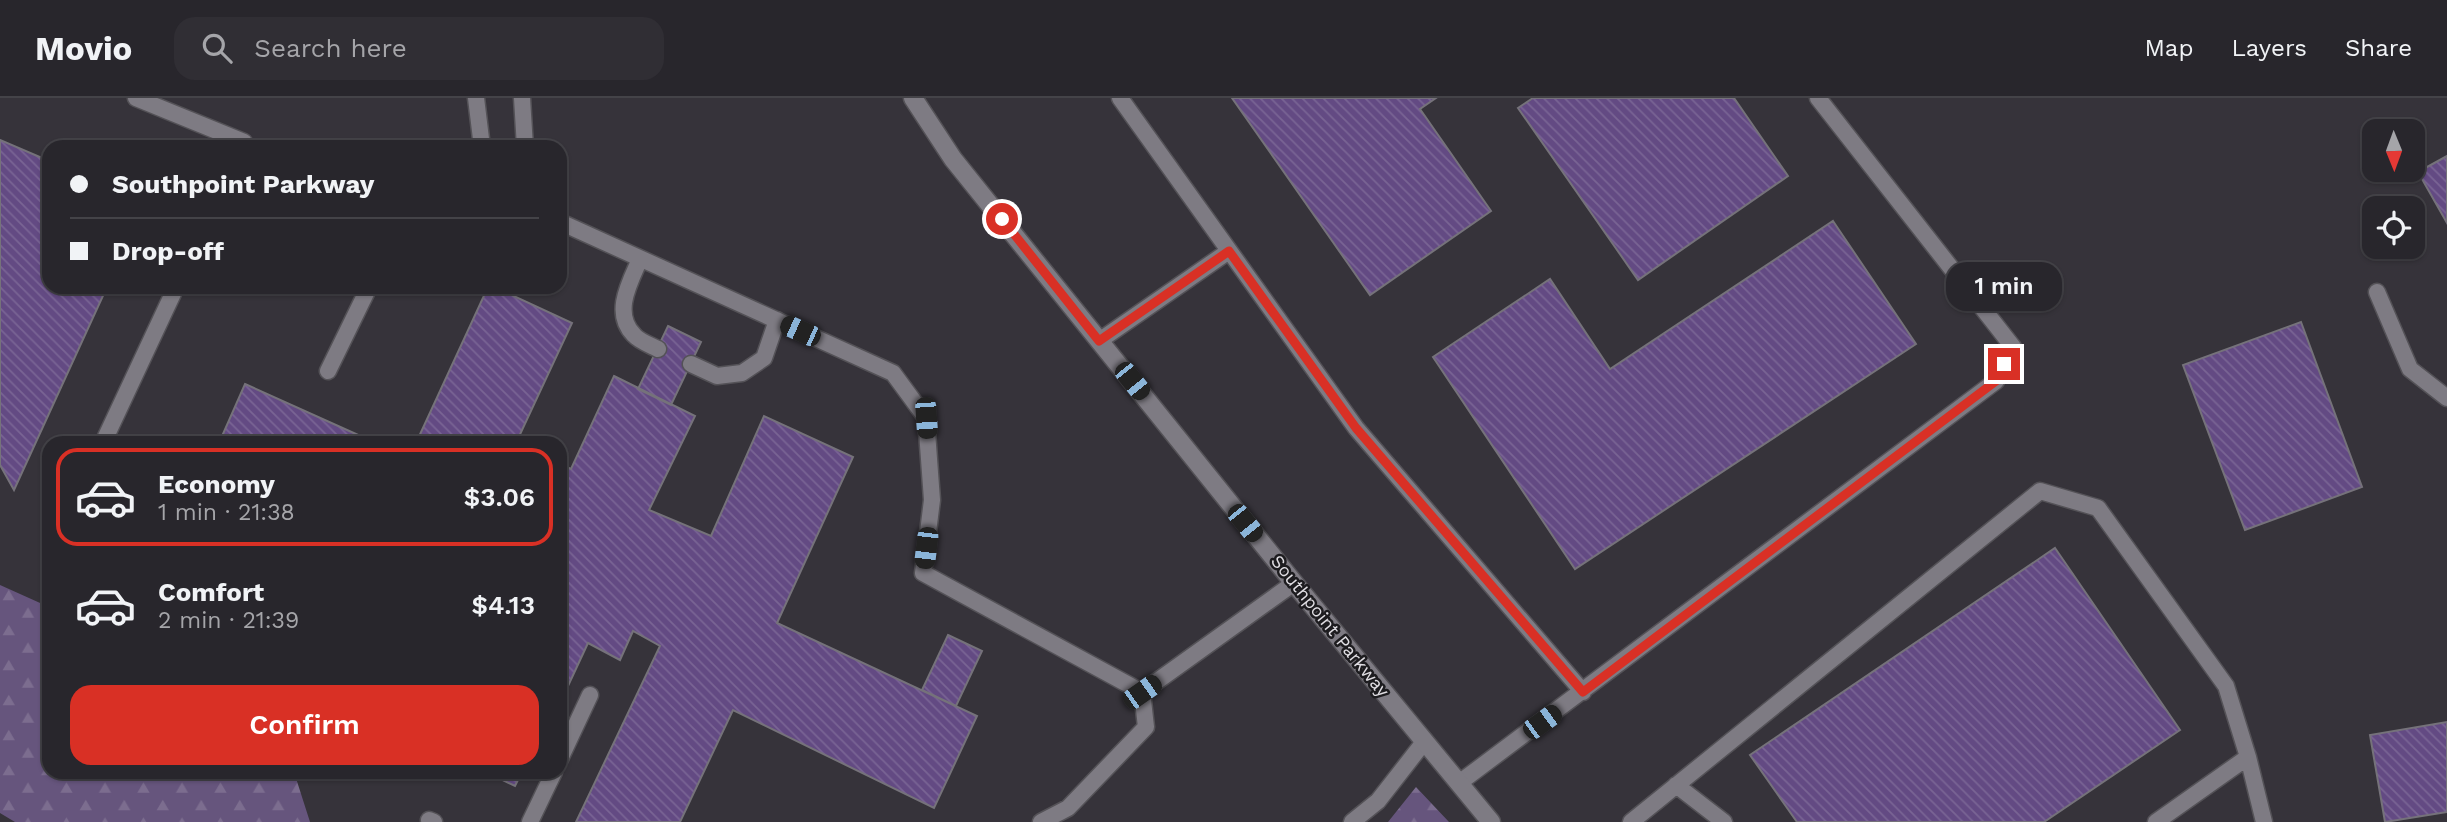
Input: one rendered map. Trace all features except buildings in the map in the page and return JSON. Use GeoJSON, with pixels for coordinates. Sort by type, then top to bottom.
{"type":"FeatureCollection","features":[{"type":"Feature","properties":{"kind":"main road","name":"Southpoint Parkway"},"geometry":{"type":"LineString","coordinates":[[913,98],[953,159],[1294,583],[1491,822]]}},
{"type":"Feature","properties":{"kind":"lane"},"geometry":{"type":"LineString","coordinates":[[136,98],[239,140]]}},
{"type":"Feature","properties":{"kind":"lane"},"geometry":{"type":"LineString","coordinates":[[477,98],[480,140]]}},
{"type":"Feature","properties":{"kind":"lane"},"geometry":{"type":"LineString","coordinates":[[522,98],[525,140]]}},
{"type":"Feature","properties":{"kind":"lane"},"geometry":{"type":"LineString","coordinates":[[1120,98],[1356,428],[1583,692]]}},
{"type":"Feature","properties":{"kind":"lane"},"geometry":{"type":"LineString","coordinates":[[1459,783],[1996,381],[2013,347],[1818,98]]}},
{"type":"Feature","properties":{"kind":"lane"},"geometry":{"type":"LineString","coordinates":[[567,225],[894,373],[926,418],[932,500],[923,573],[1142,692]]}},
{"type":"Feature","properties":{"kind":"lane"},"geometry":{"type":"LineString","coordinates":[[1099,341],[1229,251]]}},
{"type":"Feature","properties":{"kind":"lane"},"geometry":{"type":"LineString","coordinates":[[640,258],[625,295],[624,321],[635,337],[657,349]]}},
{"type":"Feature","properties":{"kind":"lane"},"geometry":{"type":"LineString","coordinates":[[2376,292],[2410,369],[2447,398]]}},
{"type":"Feature","properties":{"kind":"lane"},"geometry":{"type":"LineString","coordinates":[[106,436],[173,294]]}},
{"type":"Feature","properties":{"kind":"lane"},"geometry":{"type":"LineString","coordinates":[[328,371],[366,294]]}},
{"type":"Feature","properties":{"kind":"lane"},"geometry":{"type":"LineString","coordinates":[[691,364],[717,376],[742,373],[764,358],[777,320]]}},
{"type":"Feature","properties":{"kind":"lane"},"geometry":{"type":"LineString","coordinates":[[1631,822],[2040,491],[2098,508],[2226,686],[2264,822]]}},
{"type":"Feature","properties":{"kind":"lane"},"geometry":{"type":"LineString","coordinates":[[1142,692],[1294,583]]}},
{"type":"Feature","properties":{"kind":"lane"},"geometry":{"type":"LineString","coordinates":[[1041,822],[1068,808],[1146,727],[1142,692]]}},
{"type":"Feature","properties":{"kind":"lane"},"geometry":{"type":"LineString","coordinates":[[567,744],[590,695]]}},
{"type":"Feature","properties":{"kind":"lane"},"geometry":{"type":"LineString","coordinates":[[1352,822],[1378,801],[1424,741]]}},
{"type":"Feature","properties":{"kind":"lane"},"geometry":{"type":"LineString","coordinates":[[2156,822],[2248,757]]}},
{"type":"Feature","properties":{"kind":"lane"},"geometry":{"type":"LineString","coordinates":[[530,822],[551,779]]}},
{"type":"Feature","properties":{"kind":"lane"},"geometry":{"type":"LineString","coordinates":[[1676,785],[1724,822]]}},
{"type":"Feature","properties":{"kind":"green space"},"geometry":{"type":"Polygon","coordinates":[[[0,585],[42,604],[42,779],[296,779],[310,822],[15,822],[0,813],[0,585]]]}},
{"type":"Feature","properties":{"kind":"green space"},"geometry":{"type":"Polygon","coordinates":[[[1416,787],[1449,822],[1388,822],[1416,787]]]}},
{"type":"Feature","properties":{"kind":"route"},"geometry":{"type":"LineString","coordinates":[[1002,219],[1099,341],[1229,251],[1356,428],[1583,692],[1996,381],[2004,364]]}}]}
